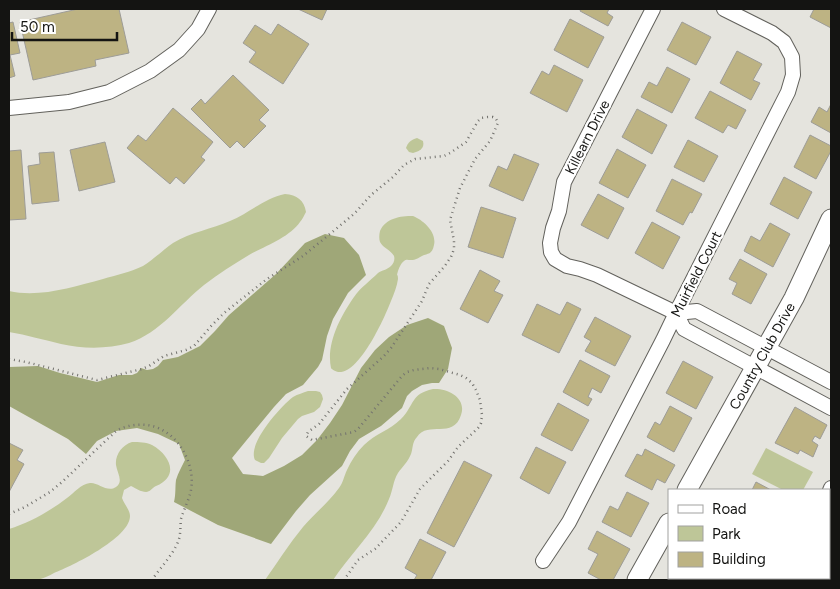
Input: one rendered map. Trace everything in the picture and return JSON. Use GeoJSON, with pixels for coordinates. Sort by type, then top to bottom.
{"type":"FeatureCollection","features":[{"type":"Feature","properties":{"kind":"street"},"geometry":{"type":"LineString","coordinates":[[9,108],[68,102],[109,92],[150,71],[179,50],[198,29],[209,9]]}},
{"type":"Feature","properties":{"kind":"street","name":"Killearn Drive"},"geometry":{"type":"LineString","coordinates":[[653,9],[564,182],[559,211],[550,243],[551,252],[555,259],[566,266],[580,268],[597,275],[676,313],[697,311],[831,384]]}},
{"type":"Feature","properties":{"kind":"street","name":"Muirfield Court"},"geometry":{"type":"LineString","coordinates":[[543,560],[569,522],[659,349],[788,92],[793,75],[792,57],[784,42],[772,33],[724,9]]}},
{"type":"Feature","properties":{"kind":"street","name":"Country Club Drive"},"geometry":{"type":"LineString","coordinates":[[688,489],[756,367],[760,345],[794,298],[831,218]]}},
{"type":"Feature","properties":{"kind":"street","name":"Killearn Drive"},"geometry":{"type":"LineString","coordinates":[[676,313],[684,329],[826,405]]}},
{"type":"Feature","properties":{"kind":"street"},"geometry":{"type":"LineString","coordinates":[[826,405],[831,384]]}},
{"type":"Feature","properties":{"kind":"street"},"geometry":{"type":"LineString","coordinates":[[637,580],[668,526]]}},
{"type":"Feature","properties":{"kind":"path"},"geometry":{"type":"LineString","coordinates":[[9,359],[97,380],[142,369],[164,356],[194,346],[224,313],[267,279],[303,256],[336,229],[404,165],[415,160],[450,154],[466,142],[481,118],[493,117],[498,123],[490,141],[475,159],[460,188],[450,220],[454,241],[451,256],[429,284],[422,301],[391,348],[347,388],[319,424],[308,432],[306,436],[312,440],[354,432],[362,425],[402,376],[414,370],[430,368],[460,375],[472,383],[480,400],[481,423],[458,446],[448,461],[420,489],[401,522],[375,549],[358,560],[344,580]]}},
{"type":"Feature","properties":{"kind":"path"},"geometry":{"type":"LineString","coordinates":[[9,514],[39,500],[50,492],[116,431],[124,426],[159,428],[170,434],[178,442],[184,452],[192,479],[191,492],[181,522],[178,542],[152,580]]}},
{"type":"Feature","properties":{"kind":"green space"},"geometry":{"type":"Polygon","coordinates":[[[417,138],[423,141],[422,148],[413,153],[409,152],[406,148],[408,144],[411,140],[417,138]]]}},
{"type":"Feature","properties":{"kind":"green space"},"geometry":{"type":"Polygon","coordinates":[[[285,194],[299,199],[304,204],[306,212],[296,227],[284,237],[249,255],[215,277],[160,325],[140,338],[129,343],[113,346],[78,347],[9,332],[9,291],[32,293],[56,291],[134,270],[143,266],[180,239],[237,218],[271,199],[285,194]]]}},
{"type":"Feature","properties":{"kind":"green space"},"geometry":{"type":"Polygon","coordinates":[[[413,216],[421,220],[431,231],[434,240],[432,251],[417,259],[406,260],[402,263],[397,273],[398,282],[393,296],[370,344],[354,364],[346,370],[335,371],[331,368],[330,359],[332,340],[344,313],[359,291],[378,273],[392,265],[394,261],[393,254],[380,242],[380,231],[386,223],[398,217],[413,216]]]}},
{"type":"Feature","properties":{"kind":"green space"},"geometry":{"type":"Polygon","coordinates":[[[325,234],[344,238],[359,255],[366,275],[348,293],[333,319],[322,360],[318,367],[303,385],[286,394],[232,458],[243,474],[263,476],[302,455],[330,423],[342,405],[361,368],[375,350],[389,337],[407,325],[428,318],[444,326],[452,348],[448,369],[439,383],[422,385],[412,391],[407,396],[402,408],[381,426],[359,439],[342,466],[310,495],[271,544],[218,525],[174,502],[176,480],[185,460],[179,444],[158,434],[137,428],[116,431],[97,441],[86,454],[68,439],[9,406],[9,367],[38,366],[97,382],[119,375],[132,375],[141,368],[153,369],[163,360],[178,357],[200,346],[229,315],[276,274],[305,243],[325,234]]]}},
{"type":"Feature","properties":{"kind":"green space"},"geometry":{"type":"Polygon","coordinates":[[[433,389],[445,390],[455,395],[461,404],[461,415],[452,427],[427,430],[415,439],[410,457],[396,476],[389,499],[378,521],[333,580],[265,580],[303,527],[342,484],[350,463],[361,448],[368,441],[401,419],[416,397],[433,389]]]}},
{"type":"Feature","properties":{"kind":"green space"},"geometry":{"type":"Polygon","coordinates":[[[308,391],[320,392],[323,399],[320,407],[314,412],[298,419],[264,463],[255,460],[256,445],[266,426],[293,397],[308,391]]]}},
{"type":"Feature","properties":{"kind":"green space"},"geometry":{"type":"Polygon","coordinates":[[[132,442],[147,443],[158,449],[168,460],[170,471],[168,477],[163,482],[149,491],[142,491],[131,486],[124,490],[122,498],[130,516],[121,533],[111,542],[86,558],[38,580],[9,580],[9,529],[46,512],[87,484],[93,483],[109,489],[116,487],[120,482],[116,465],[118,454],[122,448],[132,442]]]}},
{"type":"Feature","properties":{"kind":"green space"},"geometry":{"type":"Polygon","coordinates":[[[766,448],[813,472],[804,489],[781,489],[752,474],[766,448]]]}},
{"type":"Feature","properties":{"kind":"building"},"geometry":{"type":"Polygon","coordinates":[[[78,9],[119,9],[129,53],[95,60],[96,66],[33,80],[20,22],[78,9]]]}},
{"type":"Feature","properties":{"kind":"building"},"geometry":{"type":"Polygon","coordinates":[[[298,9],[327,9],[322,20],[298,9]]]}},
{"type":"Feature","properties":{"kind":"building"},"geometry":{"type":"Polygon","coordinates":[[[581,9],[609,9],[607,13],[613,17],[608,26],[580,11],[581,9]]]}},
{"type":"Feature","properties":{"kind":"building"},"geometry":{"type":"Polygon","coordinates":[[[814,9],[831,9],[831,28],[810,17],[814,9]]]}},
{"type":"Feature","properties":{"kind":"building"},"geometry":{"type":"Polygon","coordinates":[[[570,19],[604,37],[588,68],[554,50],[570,19]]]}},
{"type":"Feature","properties":{"kind":"building"},"geometry":{"type":"Polygon","coordinates":[[[13,22],[20,53],[10,55],[15,76],[9,78],[9,23],[13,22]]]}},
{"type":"Feature","properties":{"kind":"building"},"geometry":{"type":"Polygon","coordinates":[[[682,22],[711,37],[696,65],[667,50],[682,22]]]}},
{"type":"Feature","properties":{"kind":"building"},"geometry":{"type":"Polygon","coordinates":[[[278,24],[309,44],[283,84],[249,62],[256,52],[243,43],[255,25],[271,35],[278,24]]]}},
{"type":"Feature","properties":{"kind":"building"},"geometry":{"type":"Polygon","coordinates":[[[737,51],[762,64],[753,80],[760,83],[751,100],[720,83],[737,51]]]}},
{"type":"Feature","properties":{"kind":"building"},"geometry":{"type":"Polygon","coordinates":[[[554,65],[583,80],[567,112],[530,93],[542,71],[549,75],[554,65]]]}},
{"type":"Feature","properties":{"kind":"building"},"geometry":{"type":"Polygon","coordinates":[[[667,67],[690,79],[672,113],[641,97],[649,82],[657,86],[667,67]]]}},
{"type":"Feature","properties":{"kind":"building"},"geometry":{"type":"Polygon","coordinates":[[[233,75],[269,110],[259,120],[266,126],[244,148],[237,141],[230,148],[191,109],[201,99],[205,104],[233,75]]]}},
{"type":"Feature","properties":{"kind":"building"},"geometry":{"type":"Polygon","coordinates":[[[710,91],[746,110],[736,129],[728,125],[723,133],[695,118],[710,91]]]}},
{"type":"Feature","properties":{"kind":"building"},"geometry":{"type":"Polygon","coordinates":[[[831,104],[831,133],[811,122],[819,107],[827,112],[831,104]]]}},
{"type":"Feature","properties":{"kind":"building"},"geometry":{"type":"Polygon","coordinates":[[[173,108],[213,142],[201,157],[205,160],[184,184],[176,177],[170,184],[127,148],[138,135],[146,141],[173,108]]]}},
{"type":"Feature","properties":{"kind":"building"},"geometry":{"type":"Polygon","coordinates":[[[637,109],[667,125],[652,154],[622,137],[637,109]]]}},
{"type":"Feature","properties":{"kind":"building"},"geometry":{"type":"Polygon","coordinates":[[[810,135],[831,146],[831,151],[816,179],[794,167],[810,135]]]}},
{"type":"Feature","properties":{"kind":"building"},"geometry":{"type":"Polygon","coordinates":[[[688,140],[718,156],[704,182],[674,167],[688,140]]]}},
{"type":"Feature","properties":{"kind":"building"},"geometry":{"type":"Polygon","coordinates":[[[105,142],[115,182],[79,191],[70,150],[105,142]]]}},
{"type":"Feature","properties":{"kind":"building"},"geometry":{"type":"Polygon","coordinates":[[[617,149],[646,165],[628,198],[599,183],[617,149]]]}},
{"type":"Feature","properties":{"kind":"building"},"geometry":{"type":"Polygon","coordinates":[[[21,150],[26,219],[9,220],[9,151],[21,150]]]}},
{"type":"Feature","properties":{"kind":"building"},"geometry":{"type":"Polygon","coordinates":[[[54,152],[59,201],[32,204],[28,166],[40,164],[39,153],[54,152]]]}},
{"type":"Feature","properties":{"kind":"building"},"geometry":{"type":"Polygon","coordinates":[[[514,154],[539,164],[523,201],[489,186],[498,166],[507,170],[514,154]]]}},
{"type":"Feature","properties":{"kind":"building"},"geometry":{"type":"Polygon","coordinates":[[[784,177],[812,192],[798,219],[770,204],[784,177]]]}},
{"type":"Feature","properties":{"kind":"building"},"geometry":{"type":"Polygon","coordinates":[[[672,179],[702,194],[683,225],[656,211],[672,179]]]}},
{"type":"Feature","properties":{"kind":"building"},"geometry":{"type":"Polygon","coordinates":[[[598,194],[624,208],[608,239],[581,225],[598,194]]]}},
{"type":"Feature","properties":{"kind":"building"},"geometry":{"type":"Polygon","coordinates":[[[481,207],[516,218],[503,258],[468,247],[481,207]]]}},
{"type":"Feature","properties":{"kind":"building"},"geometry":{"type":"Polygon","coordinates":[[[652,222],[680,237],[663,269],[635,253],[652,222]]]}},
{"type":"Feature","properties":{"kind":"building"},"geometry":{"type":"Polygon","coordinates":[[[770,223],[790,234],[773,267],[744,251],[751,236],[760,241],[770,223]]]}},
{"type":"Feature","properties":{"kind":"building"},"geometry":{"type":"Polygon","coordinates":[[[740,259],[767,274],[751,304],[732,294],[737,283],[729,279],[740,259]]]}},
{"type":"Feature","properties":{"kind":"building"},"geometry":{"type":"Polygon","coordinates":[[[480,270],[500,281],[494,291],[503,295],[488,323],[460,309],[480,270]]]}},
{"type":"Feature","properties":{"kind":"building"},"geometry":{"type":"Polygon","coordinates":[[[567,302],[581,309],[559,353],[522,335],[537,304],[560,315],[567,302]]]}},
{"type":"Feature","properties":{"kind":"building"},"geometry":{"type":"Polygon","coordinates":[[[595,317],[631,336],[615,366],[585,351],[591,341],[584,337],[595,317]]]}},
{"type":"Feature","properties":{"kind":"building"},"geometry":{"type":"Polygon","coordinates":[[[580,360],[610,376],[601,393],[592,388],[588,397],[592,399],[588,406],[563,392],[580,360]]]}},
{"type":"Feature","properties":{"kind":"building"},"geometry":{"type":"Polygon","coordinates":[[[683,361],[713,377],[696,409],[666,393],[683,361]]]}},
{"type":"Feature","properties":{"kind":"building"},"geometry":{"type":"Polygon","coordinates":[[[558,403],[589,420],[572,451],[541,435],[558,403]]]}},
{"type":"Feature","properties":{"kind":"building"},"geometry":{"type":"Polygon","coordinates":[[[670,406],[692,418],[674,452],[647,437],[655,422],[660,425],[670,406]]]}},
{"type":"Feature","properties":{"kind":"building"},"geometry":{"type":"Polygon","coordinates":[[[795,407],[827,425],[820,439],[815,436],[812,441],[818,445],[813,457],[800,450],[798,454],[775,443],[795,407]]]}},
{"type":"Feature","properties":{"kind":"building"},"geometry":{"type":"Polygon","coordinates":[[[9,443],[23,450],[17,460],[24,464],[9,492],[9,443]]]}},
{"type":"Feature","properties":{"kind":"building"},"geometry":{"type":"Polygon","coordinates":[[[536,447],[566,462],[549,494],[520,478],[536,447]]]}},
{"type":"Feature","properties":{"kind":"building"},"geometry":{"type":"Polygon","coordinates":[[[645,449],[675,465],[665,483],[657,479],[652,490],[625,476],[637,454],[642,456],[645,449]]]}},
{"type":"Feature","properties":{"kind":"building"},"geometry":{"type":"Polygon","coordinates":[[[464,461],[492,475],[454,547],[427,533],[464,461]]]}},
{"type":"Feature","properties":{"kind":"building"},"geometry":{"type":"Polygon","coordinates":[[[756,482],[769,489],[752,489],[756,482]]]}},
{"type":"Feature","properties":{"kind":"building"},"geometry":{"type":"Polygon","coordinates":[[[627,492],[649,503],[631,537],[602,522],[610,506],[618,510],[627,492]]]}},
{"type":"Feature","properties":{"kind":"building"},"geometry":{"type":"Polygon","coordinates":[[[597,531],[630,549],[613,580],[601,580],[588,573],[598,554],[588,549],[597,531]]]}},
{"type":"Feature","properties":{"kind":"building"},"geometry":{"type":"Polygon","coordinates":[[[420,539],[446,552],[431,580],[414,580],[417,575],[405,568],[420,539]]]}},
{"type":"Feature","properties":{"kind":"building"},"geometry":{"type":"Polygon","coordinates":[[[831,560],[831,580],[820,580],[830,579],[831,560]]]}}]}
